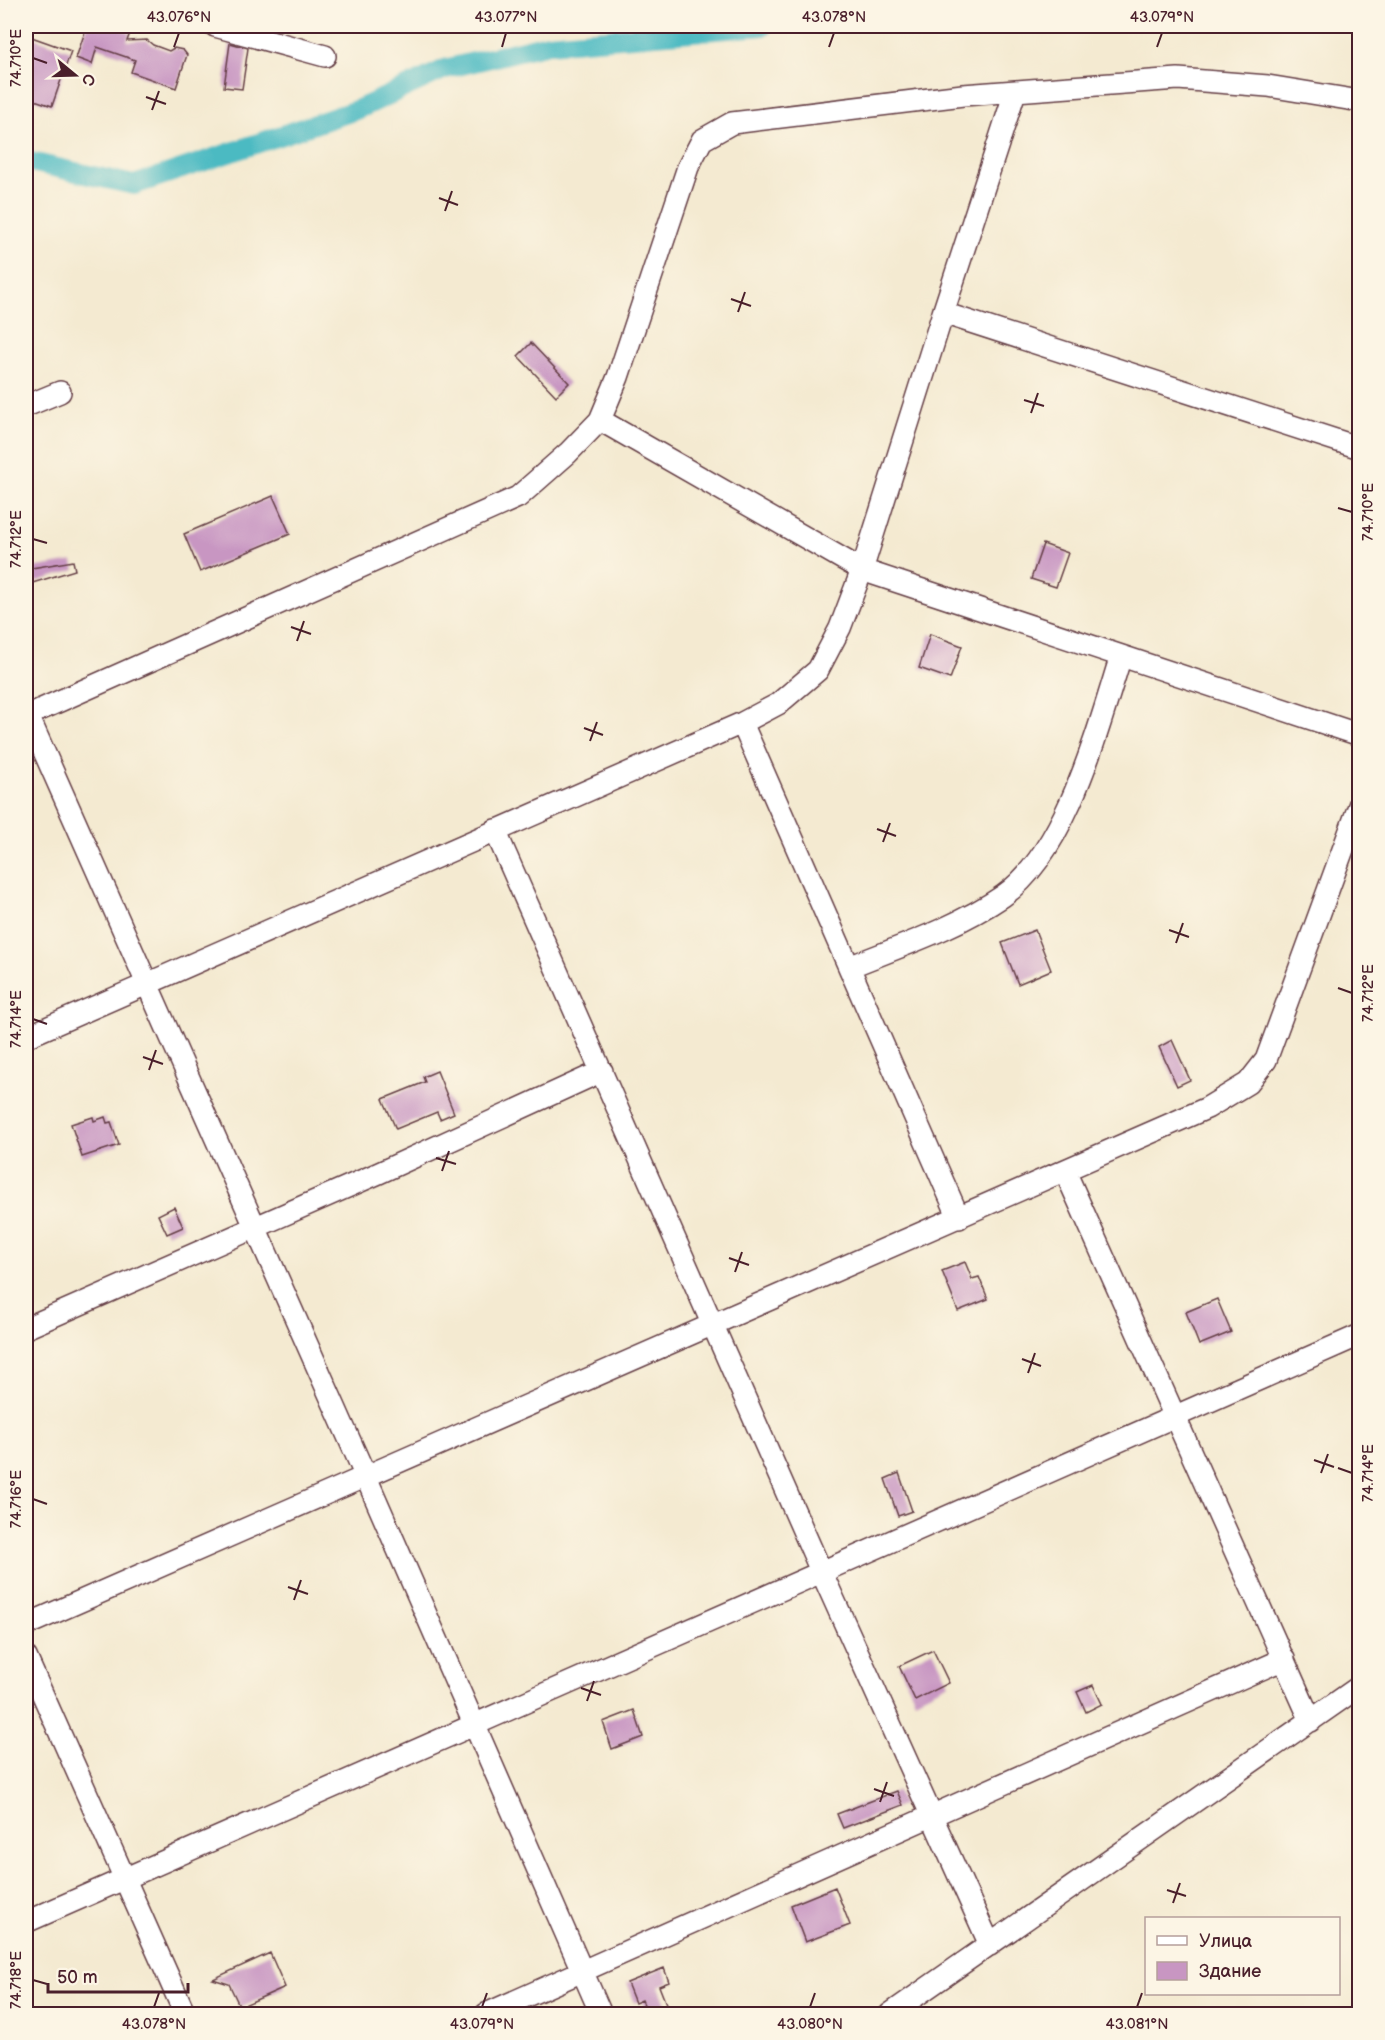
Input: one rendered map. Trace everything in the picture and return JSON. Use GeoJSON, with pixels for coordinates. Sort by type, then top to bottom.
{"type":"FeatureCollection","features":[{"type":"Feature","properties":{"kind":"street"},"geometry":{"type":"LineString","coordinates":[[215,26],[325,56]]}},
{"type":"Feature","properties":{"kind":"street"},"geometry":{"type":"LineString","coordinates":[[601,2014],[366,1477],[26,714],[518,497],[568,453],[600,420],[618,377],[688,167],[702,140],[724,126],[745,120],[859,105],[1178,79],[1268,86],[1359,101]]}},
{"type":"Feature","properties":{"kind":"street"},"geometry":{"type":"LineString","coordinates":[[26,1037],[742,723],[778,704],[818,670],[840,628],[862,570],[1016,92]]}},
{"type":"Feature","properties":{"kind":"street"},"geometry":{"type":"LineString","coordinates":[[943,313],[1359,448]]}},
{"type":"Feature","properties":{"kind":"street"},"geometry":{"type":"LineString","coordinates":[[26,406],[60,392]]}},
{"type":"Feature","properties":{"kind":"street"},"geometry":{"type":"LineString","coordinates":[[600,420],[862,570],[1359,735]]}},
{"type":"Feature","properties":{"kind":"street"},"geometry":{"type":"LineString","coordinates":[[849,967],[948,926],[1004,895],[1032,866],[1053,835],[1069,804],[1096,736],[1121,656]]}},
{"type":"Feature","properties":{"kind":"street"},"geometry":{"type":"LineString","coordinates":[[742,723],[959,1218]]}},
{"type":"Feature","properties":{"kind":"street"},"geometry":{"type":"LineString","coordinates":[[26,1625],[1065,1171],[1207,1108],[1248,1083],[1266,1060],[1359,803]]}},
{"type":"Feature","properties":{"kind":"street"},"geometry":{"type":"LineString","coordinates":[[495,830],[821,1571],[990,1945]]}},
{"type":"Feature","properties":{"kind":"street"},"geometry":{"type":"LineString","coordinates":[[26,1328],[379,1173],[602,1071]]}},
{"type":"Feature","properties":{"kind":"street"},"geometry":{"type":"LineString","coordinates":[[1065,1171],[1311,1721]]}},
{"type":"Feature","properties":{"kind":"street"},"geometry":{"type":"LineString","coordinates":[[26,1922],[476,1726],[821,1571],[1359,1335]]}},
{"type":"Feature","properties":{"kind":"street"},"geometry":{"type":"LineString","coordinates":[[26,1657],[184,2014]]}},
{"type":"Feature","properties":{"kind":"street"},"geometry":{"type":"LineString","coordinates":[[486,2014],[583,1973],[930,1814],[1075,1753],[1284,1659]]}},
{"type":"Feature","properties":{"kind":"street"},"geometry":{"type":"LineString","coordinates":[[890,2014],[1359,1686]]}},
{"type":"Feature","properties":{"kind":"building"},"geometry":{"type":"Polygon","coordinates":[[[87,26],[123,26],[122,30],[130,33],[127,41],[147,40],[169,51],[174,48],[183,50],[187,55],[176,88],[131,72],[135,60],[97,47],[92,64],[76,58],[87,26]]]}},
{"type":"Feature","properties":{"kind":"building"},"geometry":{"type":"Polygon","coordinates":[[[26,35],[71,51],[52,106],[26,97],[26,35]]]}},
{"type":"Feature","properties":{"kind":"building"},"geometry":{"type":"Polygon","coordinates":[[[230,43],[248,48],[242,89],[224,87],[230,43]]]}},
{"type":"Feature","properties":{"kind":"building"},"geometry":{"type":"Polygon","coordinates":[[[531,343],[569,383],[556,396],[518,356],[531,343]]]}},
{"type":"Feature","properties":{"kind":"building"},"geometry":{"type":"Polygon","coordinates":[[[273,496],[290,534],[200,572],[184,534],[273,496]]]}},
{"type":"Feature","properties":{"kind":"building"},"geometry":{"type":"Polygon","coordinates":[[[1043,544],[1068,553],[1056,587],[1031,579],[1043,544]]]}},
{"type":"Feature","properties":{"kind":"building"},"geometry":{"type":"Polygon","coordinates":[[[73,561],[75,570],[26,585],[26,569],[73,561]]]}},
{"type":"Feature","properties":{"kind":"building"},"geometry":{"type":"Polygon","coordinates":[[[930,634],[962,646],[950,679],[919,668],[930,634]]]}},
{"type":"Feature","properties":{"kind":"building"},"geometry":{"type":"Polygon","coordinates":[[[1035,930],[1051,970],[1018,984],[1002,943],[1035,930]]]}},
{"type":"Feature","properties":{"kind":"building"},"geometry":{"type":"Polygon","coordinates":[[[1172,1040],[1190,1080],[1177,1086],[1159,1047],[1172,1040]]]}},
{"type":"Feature","properties":{"kind":"building"},"geometry":{"type":"Polygon","coordinates":[[[437,1071],[454,1113],[440,1119],[437,1112],[396,1129],[383,1099],[425,1082],[423,1077],[437,1071]]]}},
{"type":"Feature","properties":{"kind":"building"},"geometry":{"type":"Polygon","coordinates":[[[93,1117],[94,1121],[105,1117],[107,1123],[111,1122],[119,1145],[82,1157],[71,1124],[93,1117]]]}},
{"type":"Feature","properties":{"kind":"building"},"geometry":{"type":"Polygon","coordinates":[[[174,1207],[183,1227],[167,1234],[158,1215],[174,1207]]]}},
{"type":"Feature","properties":{"kind":"building"},"geometry":{"type":"Polygon","coordinates":[[[965,1262],[972,1279],[979,1277],[988,1299],[958,1311],[942,1271],[965,1262]]]}},
{"type":"Feature","properties":{"kind":"building"},"geometry":{"type":"Polygon","coordinates":[[[1217,1299],[1231,1332],[1199,1345],[1186,1312],[1217,1299]]]}},
{"type":"Feature","properties":{"kind":"building"},"geometry":{"type":"Polygon","coordinates":[[[899,1473],[912,1511],[898,1516],[885,1479],[899,1473]]]}},
{"type":"Feature","properties":{"kind":"building"},"geometry":{"type":"Polygon","coordinates":[[[933,1650],[949,1683],[915,1700],[899,1666],[933,1650]]]}},
{"type":"Feature","properties":{"kind":"building"},"geometry":{"type":"Polygon","coordinates":[[[1093,1685],[1102,1704],[1086,1712],[1077,1692],[1093,1685]]]}},
{"type":"Feature","properties":{"kind":"building"},"geometry":{"type":"Polygon","coordinates":[[[634,1710],[643,1737],[612,1749],[603,1722],[634,1710]]]}},
{"type":"Feature","properties":{"kind":"building"},"geometry":{"type":"Polygon","coordinates":[[[897,1791],[903,1805],[843,1828],[837,1814],[897,1791]]]}},
{"type":"Feature","properties":{"kind":"building"},"geometry":{"type":"Polygon","coordinates":[[[835,1887],[850,1925],[805,1942],[791,1905],[835,1887]]]}},
{"type":"Feature","properties":{"kind":"building"},"geometry":{"type":"Polygon","coordinates":[[[270,1953],[285,1987],[240,2007],[229,1984],[213,1979],[270,1953]]]}},
{"type":"Feature","properties":{"kind":"building"},"geometry":{"type":"Polygon","coordinates":[[[664,1968],[669,1982],[659,1986],[670,2014],[648,2014],[642,2000],[635,2003],[627,1983],[664,1968]]]}},
{"type":"Feature","properties":{"kind":"waterway"},"geometry":{"type":"LineString","coordinates":[[26,161],[134,185],[359,109],[445,69],[548,44],[763,26]]}}]}
